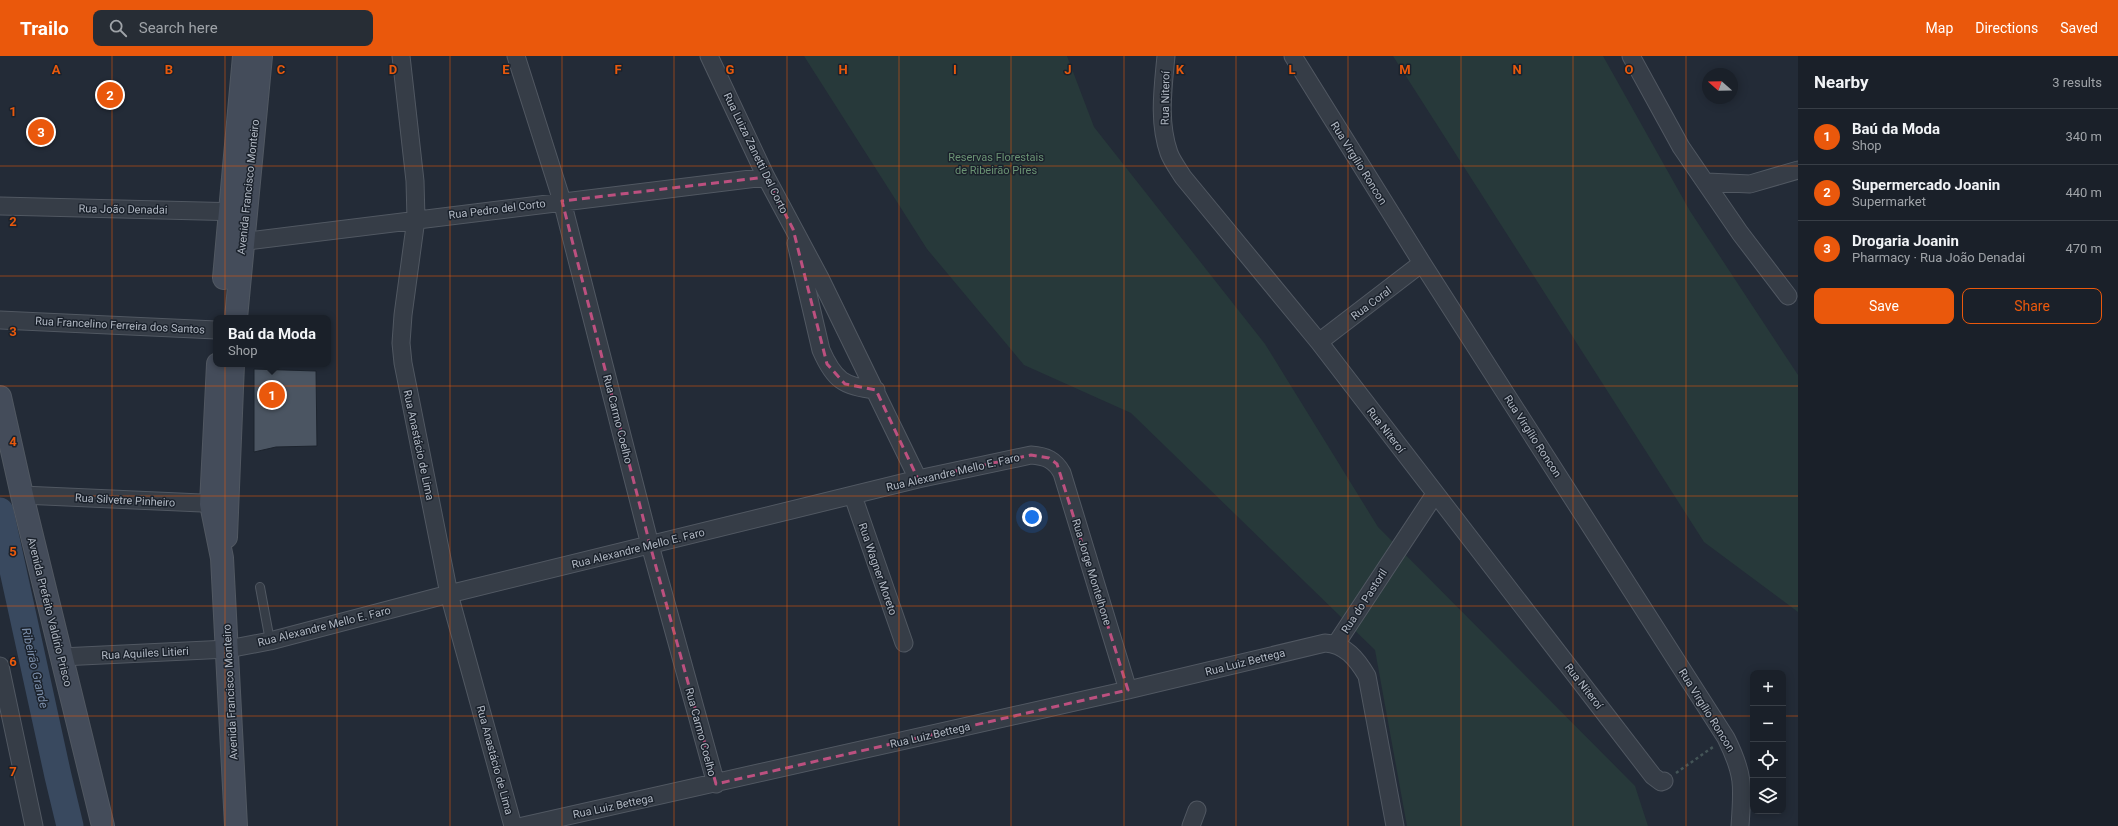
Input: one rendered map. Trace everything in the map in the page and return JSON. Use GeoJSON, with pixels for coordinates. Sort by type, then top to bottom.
{"type":"FeatureCollection","features":[{"type":"Feature","properties":{"kind":"main road","name":"Avenida Francisco Monteiro"},"geometry":{"type":"LineString","coordinates":[[238,212],[244,56]]}},
{"type":"Feature","properties":{"kind":"main road","name":"Avenida Francisco Monteiro"},"geometry":{"type":"LineString","coordinates":[[222,315],[235,242],[261,56]]}},
{"type":"Feature","properties":{"kind":"main road","name":"Avenida Francisco Monteiro"},"geometry":{"type":"LineString","coordinates":[[235,242],[236,315]]}},
{"type":"Feature","properties":{"kind":"main road","name":"Avenida Francisco Monteiro"},"geometry":{"type":"LineString","coordinates":[[218,367],[222,558],[236,797],[236,826]]}},
{"type":"Feature","properties":{"kind":"main road","name":"Avenida Francisco Monteiro"},"geometry":{"type":"LineString","coordinates":[[220,504],[233,367]]}},
{"type":"Feature","properties":{"kind":"main road","name":"Avenida Prefeito Valdírio Prisco"},"geometry":{"type":"LineString","coordinates":[[0,397],[22,495],[103,826]]}},
{"type":"Feature","properties":{"kind":"main road"},"geometry":{"type":"LineString","coordinates":[[224,826],[236,797]]}},
{"type":"Feature","properties":{"kind":"street","name":"Rua Anastácio de Lima"},"geometry":{"type":"LineString","coordinates":[[401,56],[415,181],[416,219],[403,315],[401,343],[403,363],[449,594],[513,826]]}},
{"type":"Feature","properties":{"kind":"street","name":"Rua Carmo Coelho"},"geometry":{"type":"LineString","coordinates":[[516,56],[562,201],[650,545],[716,784]]}},
{"type":"Feature","properties":{"kind":"street","name":"Rua Luiza Zanetti Del Corto"},"geometry":{"type":"LineString","coordinates":[[709,56],[766,177],[824,285],[918,479]]}},
{"type":"Feature","properties":{"kind":"street","name":"Rua Niteroí"},"geometry":{"type":"LineString","coordinates":[[1166,56],[1163,89],[1163,125],[1169,153],[1183,177],[1201,202],[1319,342],[1653,776],[1661,782],[1664,781]]}},
{"type":"Feature","properties":{"kind":"street","name":"Rua Virgílio Roncon"},"geometry":{"type":"LineString","coordinates":[[1293,56],[1422,263],[1726,738],[1736,759],[1742,780],[1740,826]]}},
{"type":"Feature","properties":{"kind":"street"},"geometry":{"type":"LineString","coordinates":[[1631,56],[1682,147],[1740,233],[1788,296]]}},
{"type":"Feature","properties":{"kind":"street"},"geometry":{"type":"LineString","coordinates":[[1707,182],[1750,184],[1798,170]]}},
{"type":"Feature","properties":{"kind":"street","name":"Rua Pedro del Corto"},"geometry":{"type":"LineString","coordinates":[[235,242],[766,177]]}},
{"type":"Feature","properties":{"kind":"street","name":"Rua João Denadai"},"geometry":{"type":"LineString","coordinates":[[0,206],[238,212]]}},
{"type":"Feature","properties":{"kind":"street","name":"Rua Luiza Zanetti Del Corto"},"geometry":{"type":"LineString","coordinates":[[793,229],[800,266],[821,350],[827,364],[834,374],[845,384],[856,388],[876,390]]}},
{"type":"Feature","properties":{"kind":"street","name":"Rua Coral"},"geometry":{"type":"LineString","coordinates":[[1319,342],[1422,263]]}},
{"type":"Feature","properties":{"kind":"street","name":"Rua Francelino Ferreira dos Santos"},"geometry":{"type":"LineString","coordinates":[[0,320],[213,330]]}},
{"type":"Feature","properties":{"kind":"street","name":"Rua Alexandre Mello E. Faro"},"geometry":{"type":"LineString","coordinates":[[228,648],[270,641],[449,594],[918,479],[1018,457],[1032,455],[1049,458]]}},
{"type":"Feature","properties":{"kind":"street","name":"Rua Jorge Montelhone"},"geometry":{"type":"LineString","coordinates":[[1049,458],[1057,464],[1062,473],[1128,690]]}},
{"type":"Feature","properties":{"kind":"street","name":"Rua do Pastoril"},"geometry":{"type":"LineString","coordinates":[[1395,826],[1367,676],[1360,662],[1336,644],[1435,494]]}},
{"type":"Feature","properties":{"kind":"street","name":"Rua Silvetre Pinheiro"},"geometry":{"type":"LineString","coordinates":[[22,495],[220,504]]}},
{"type":"Feature","properties":{"kind":"street","name":"Rua Wagner Moreto"},"geometry":{"type":"LineString","coordinates":[[853,496],[904,642]]}},
{"type":"Feature","properties":{"kind":"street","name":"Rua Luiz Bettega"},"geometry":{"type":"LineString","coordinates":[[523,826],[716,784],[1128,690],[1312,646],[1336,644]]}},
{"type":"Feature","properties":{"kind":"street","name":"Rua Aquiles Litieri"},"geometry":{"type":"LineString","coordinates":[[61,657],[228,648]]}},
{"type":"Feature","properties":{"kind":"street"},"geometry":{"type":"LineString","coordinates":[[0,666],[34,826]]}},
{"type":"Feature","properties":{"kind":"street"},"geometry":{"type":"LineString","coordinates":[[1191,826],[1197,810]]}},
{"type":"Feature","properties":{"kind":"lane"},"geometry":{"type":"LineString","coordinates":[[260,587],[270,641]]}},
{"type":"Feature","properties":{"kind":"path"},"geometry":{"type":"LineString","coordinates":[[1664,781],[1726,738]]}},
{"type":"Feature","properties":{"kind":"highlighted area"},"geometry":{"type":"Polygon","coordinates":[[[766,177],[793,229],[827,364],[845,384],[876,390],[918,479],[1031,455],[1049,458],[1057,464],[1128,690],[716,784],[650,545],[562,201],[766,177]]]}},
{"type":"Feature","properties":{"kind":"green space","name":"Reservas Florestais de Ribeirão Pires"},"geometry":{"type":"Polygon","coordinates":[[[804,56],[1067,56],[1094,127],[1265,344],[1378,527],[1635,786],[1648,826],[1407,826],[1375,650],[1131,413],[1024,365],[927,249],[804,56]]]}},
{"type":"Feature","properties":{"kind":"green space"},"geometry":{"type":"Polygon","coordinates":[[[1393,56],[1603,56],[1690,211],[1798,375],[1798,612],[1704,542],[1393,56]]]}},
{"type":"Feature","properties":{"kind":"building"},"geometry":{"type":"Polygon","coordinates":[[[254,369],[316,371],[317,446],[276,447],[254,452],[254,369]]]}},
{"type":"Feature","properties":{"kind":"waterway","name":"Ribeirão Grande"},"geometry":{"type":"LineString","coordinates":[[0,511],[70,826]]}},
{"type":"Feature","properties":{"kind":"place","name":"Supermercado Joanin"},"geometry":{"type":"Point","coordinates":[110,95]}},
{"type":"Feature","properties":{"kind":"place","name":"Drogaria Joanin"},"geometry":{"type":"Point","coordinates":[41,132]}},
{"type":"Feature","properties":{"kind":"place","name":"Baú da Moda"},"geometry":{"type":"Point","coordinates":[272,395]}}]}
